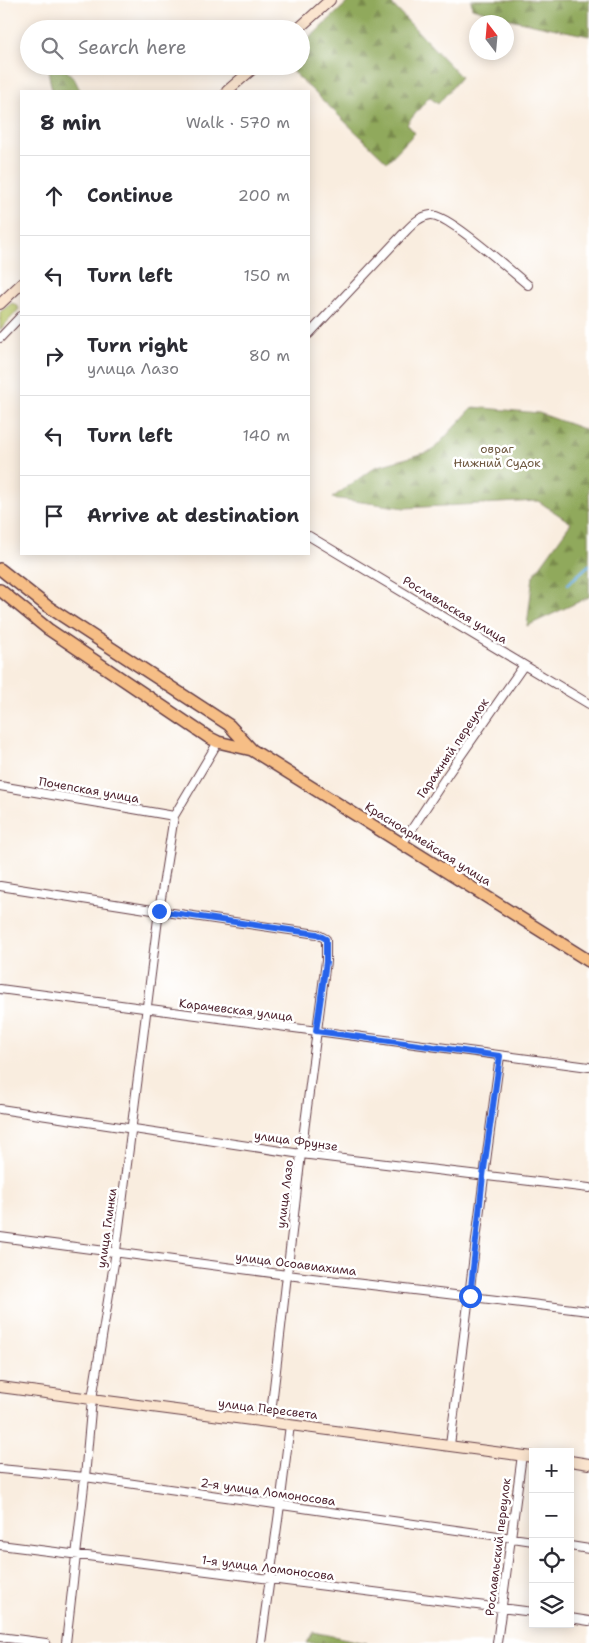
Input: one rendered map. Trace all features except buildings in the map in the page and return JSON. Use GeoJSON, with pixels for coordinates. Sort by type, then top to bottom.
{"type":"FeatureCollection","features":[{"type":"Feature","properties":{"kind":"main road"},"geometry":{"type":"LineString","coordinates":[[308,20],[330,0]]}},
{"type":"Feature","properties":{"kind":"main road"},"geometry":{"type":"LineString","coordinates":[[229,90],[246,75]]}},
{"type":"Feature","properties":{"kind":"main road"},"geometry":{"type":"LineString","coordinates":[[0,304],[20,285]]}},
{"type":"Feature","properties":{"kind":"main road"},"geometry":{"type":"LineString","coordinates":[[0,569],[47,606],[229,725],[252,750]]}},
{"type":"Feature","properties":{"kind":"main road"},"geometry":{"type":"LineString","coordinates":[[0,590],[48,630],[218,742],[252,750]]}},
{"type":"Feature","properties":{"kind":"main road","name":"Красноармейская улица"},"geometry":{"type":"LineString","coordinates":[[252,750],[589,961]]}},
{"type":"Feature","properties":{"kind":"main road","name":"улица Пересвета"},"geometry":{"type":"LineString","coordinates":[[0,1387],[529,1456]]}},
{"type":"Feature","properties":{"kind":"main road"},"geometry":{"type":"LineString","coordinates":[[574,1462],[589,1464]]}},
{"type":"Feature","properties":{"kind":"street"},"geometry":{"type":"LineString","coordinates":[[310,333],[403,234],[418,220],[428,216],[439,216],[455,226],[528,285]]}},
{"type":"Feature","properties":{"kind":"street"},"geometry":{"type":"LineString","coordinates":[[0,338],[20,317]]}},
{"type":"Feature","properties":{"kind":"street","name":"Рославльская улица"},"geometry":{"type":"LineString","coordinates":[[310,537],[589,704]]}},
{"type":"Feature","properties":{"kind":"street","name":"Гаражный переулок"},"geometry":{"type":"LineString","coordinates":[[402,844],[524,665]]}},
{"type":"Feature","properties":{"kind":"street"},"geometry":{"type":"LineString","coordinates":[[174,816],[218,742]]}},
{"type":"Feature","properties":{"kind":"street","name":"Почепская улица"},"geometry":{"type":"LineString","coordinates":[[0,786],[174,816]]}},
{"type":"Feature","properties":{"kind":"street","name":"улица Глинки"},"geometry":{"type":"LineString","coordinates":[[66,1643],[92,1399],[116,1251],[159,911],[174,816]]}},
{"type":"Feature","properties":{"kind":"street"},"geometry":{"type":"LineString","coordinates":[[0,886],[159,911]]}},
{"type":"Feature","properties":{"kind":"street","name":"улица Лазо"},"geometry":{"type":"LineString","coordinates":[[159,911],[317,934],[326,939],[326,962],[301,1154],[270,1422]]}},
{"type":"Feature","properties":{"kind":"street","name":"Карачевская улица"},"geometry":{"type":"LineString","coordinates":[[0,989],[589,1067]]}},
{"type":"Feature","properties":{"kind":"street"},"geometry":{"type":"LineString","coordinates":[[450,1446],[470,1296],[483,1176],[500,1056]]}},
{"type":"Feature","properties":{"kind":"street","name":"улица Фрунзе"},"geometry":{"type":"LineString","coordinates":[[0,1109],[301,1154],[589,1188]]}},
{"type":"Feature","properties":{"kind":"street","name":"улица Осоавиахима"},"geometry":{"type":"LineString","coordinates":[[0,1237],[287,1275],[589,1311]]}},
{"type":"Feature","properties":{"kind":"street"},"geometry":{"type":"LineString","coordinates":[[261,1643],[290,1425]]}},
{"type":"Feature","properties":{"kind":"street","name":"Рославльский переулок"},"geometry":{"type":"LineString","coordinates":[[497,1643],[522,1455]]}},
{"type":"Feature","properties":{"kind":"street","name":"2-я улица Ломоносова"},"geometry":{"type":"LineString","coordinates":[[0,1469],[85,1478],[529,1540]]}},
{"type":"Feature","properties":{"kind":"street","name":"1-я улица Ломоносова"},"geometry":{"type":"LineString","coordinates":[[0,1545],[529,1612]]}},
{"type":"Feature","properties":{"kind":"street"},"geometry":{"type":"LineString","coordinates":[[574,1547],[589,1549]]}},
{"type":"Feature","properties":{"kind":"street"},"geometry":{"type":"LineString","coordinates":[[574,1619],[589,1621]]}},
{"type":"Feature","properties":{"kind":"street"},"geometry":{"type":"LineString","coordinates":[[0,1637],[46,1643]]}},
{"type":"Feature","properties":{"kind":"green space"},"geometry":{"type":"Polygon","coordinates":[[[350,0],[388,0],[461,77],[438,104],[429,97],[407,124],[415,133],[387,162],[296,75],[310,75],[310,38],[350,0]]]}},
{"type":"Feature","properties":{"kind":"green space"},"geometry":{"type":"Polygon","coordinates":[[[471,0],[589,0],[589,36],[514,20],[514,15],[496,15],[472,8],[471,0]]]}},
{"type":"Feature","properties":{"kind":"green space"},"geometry":{"type":"Polygon","coordinates":[[[49,75],[71,75],[80,90],[52,90],[49,75]]]}},
{"type":"Feature","properties":{"kind":"green space"},"geometry":{"type":"Polygon","coordinates":[[[12,303],[17,305],[19,309],[0,330],[0,312],[12,303]]]}},
{"type":"Feature","properties":{"kind":"green space","name":"овраг Нижний Судок"},"geometry":{"type":"Polygon","coordinates":[[[473,407],[539,413],[589,431],[589,597],[527,626],[533,576],[571,523],[538,501],[405,508],[332,498],[375,467],[432,451],[473,407]]]}},
{"type":"Feature","properties":{"kind":"green space"},"geometry":{"type":"Polygon","coordinates":[[[313,1632],[366,1643],[307,1643],[313,1632]]]}},
{"type":"Feature","properties":{"kind":"waterway"},"geometry":{"type":"LineString","coordinates":[[568,584],[589,565]]}},
{"type":"Feature","properties":{"kind":"route"},"geometry":{"type":"LineString","coordinates":[[159,911],[317,934],[326,939],[326,962],[316,1031],[500,1056],[483,1176],[470,1296]]}}]}
